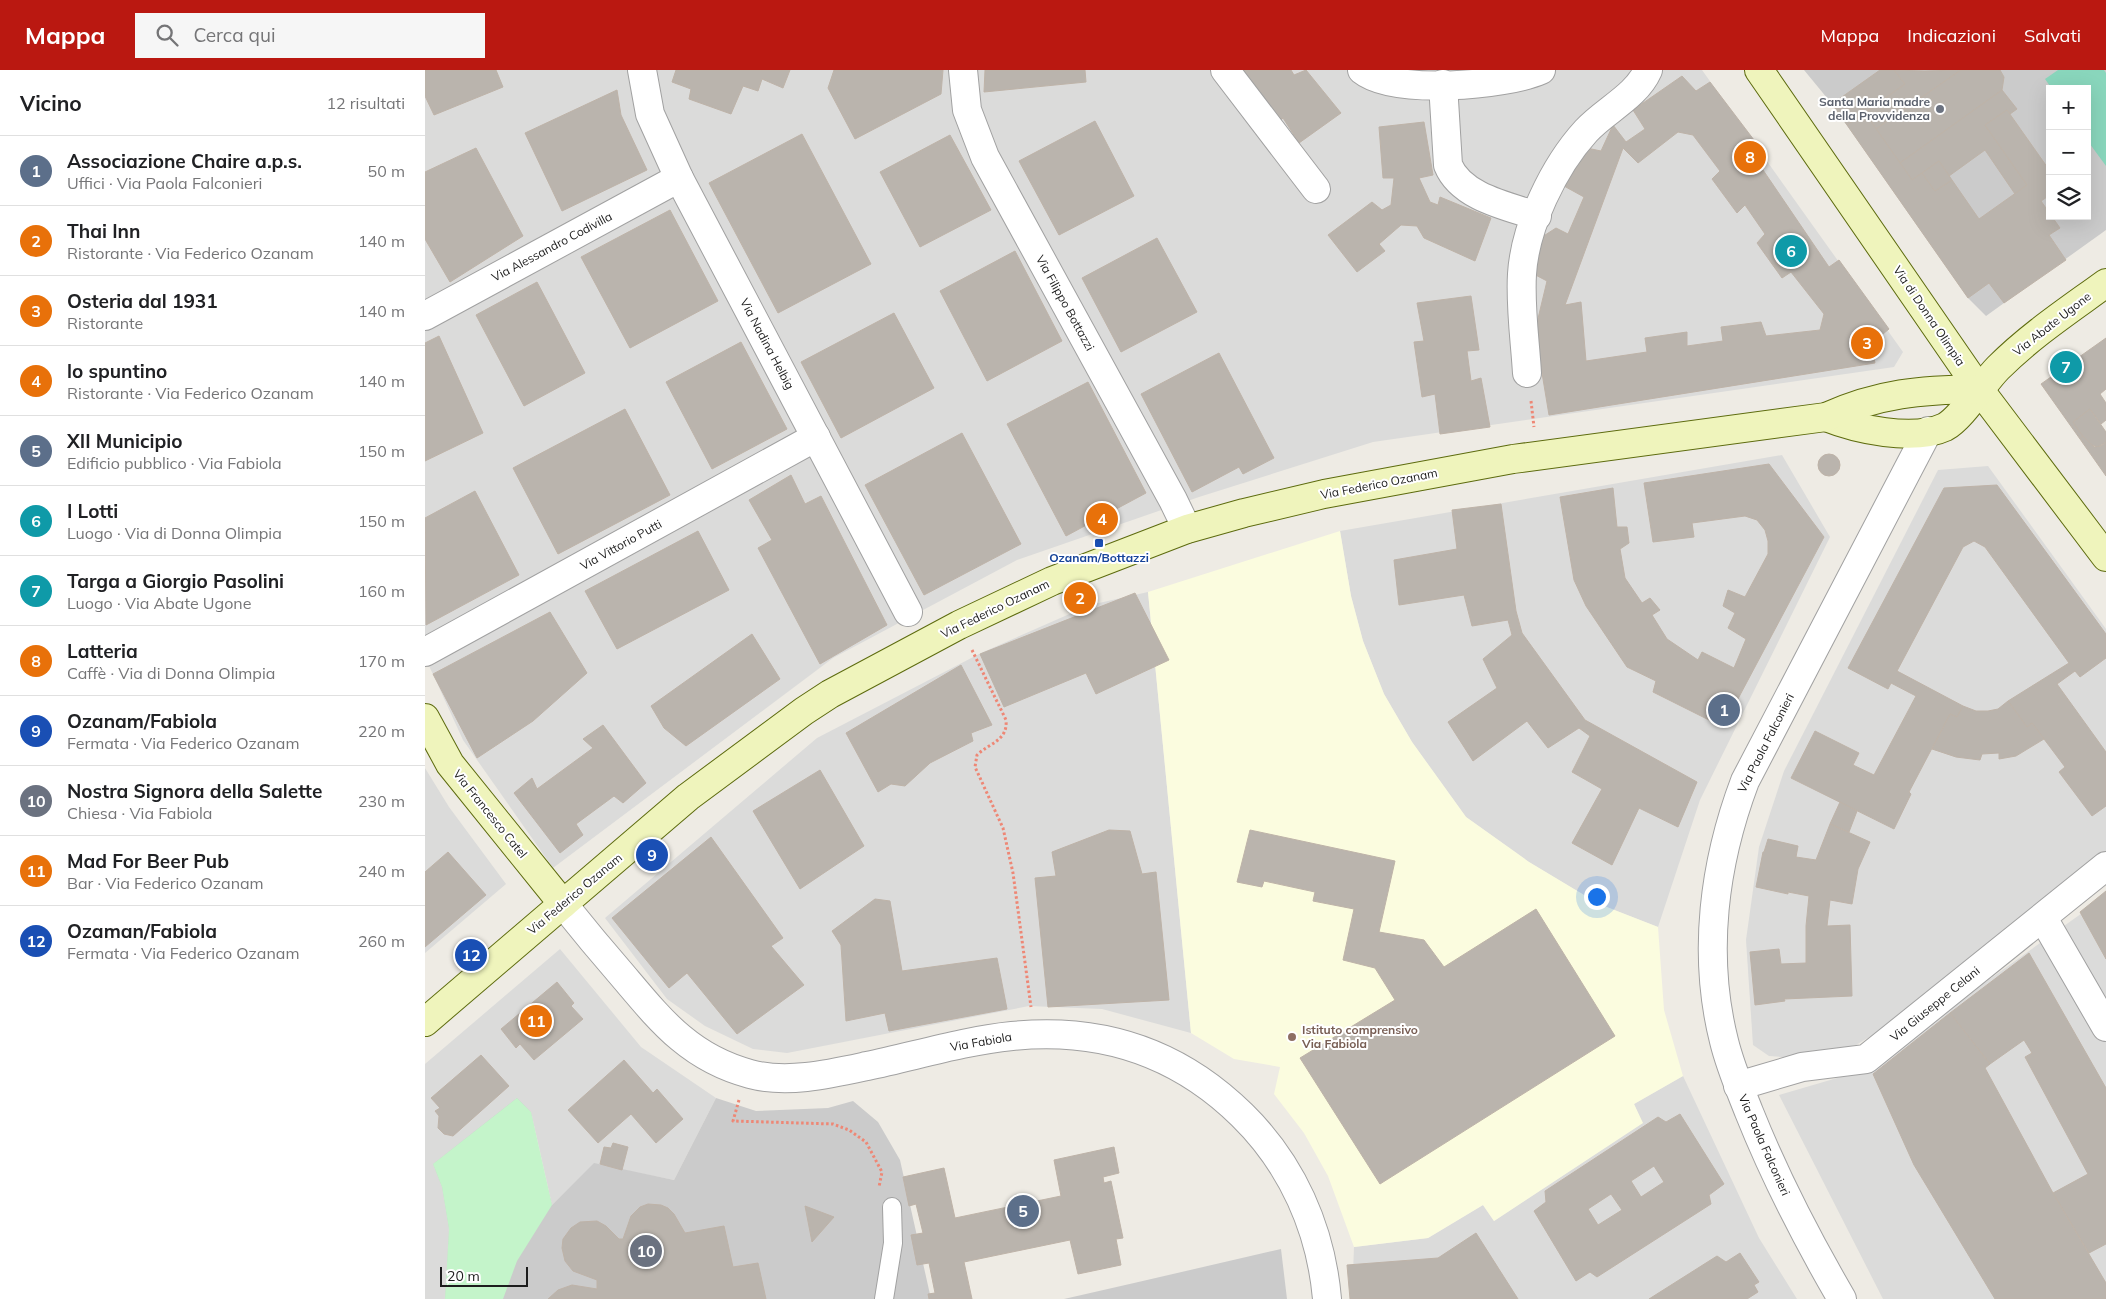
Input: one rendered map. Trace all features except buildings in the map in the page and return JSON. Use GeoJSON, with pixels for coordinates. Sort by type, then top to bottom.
{"type":"FeatureCollection","features":[{"type":"Feature","properties":{"kind":"street","name":"Via Nadina Helbig"},"geometry":{"type":"LineString","coordinates":[[642,70],[650,114],[679,178],[909,612]]}},
{"type":"Feature","properties":{"kind":"street","name":"Via Filippo Bottazzi"},"geometry":{"type":"LineString","coordinates":[[963,70],[967,110],[985,157],[1173,500],[1187,529]]}},
{"type":"Feature","properties":{"kind":"street"},"geometry":{"type":"LineString","coordinates":[[1225,70],[1316,189]]}},
{"type":"Feature","properties":{"kind":"street"},"geometry":{"type":"LineString","coordinates":[[1362,70],[1371,77],[1391,83],[1414,85],[1499,81],[1541,70]]}},
{"type":"Feature","properties":{"kind":"street"},"geometry":{"type":"LineString","coordinates":[[1527,373],[1522,274],[1526,247],[1537,216],[1554,176],[1571,148],[1598,119],[1635,88],[1647,70]]}},
{"type":"Feature","properties":{"kind":"street","name":"Via di Donna Olimpia"},"geometry":{"type":"LineString","coordinates":[[1759,70],[1979,389],[2106,557]]}},
{"type":"Feature","properties":{"kind":"street"},"geometry":{"type":"LineString","coordinates":[[1443,84],[1449,165],[1453,176],[1466,187],[1497,202],[1537,216]]}},
{"type":"Feature","properties":{"kind":"street","name":"Via Alessandro Codivilla"},"geometry":{"type":"LineString","coordinates":[[425,316],[679,178]]}},
{"type":"Feature","properties":{"kind":"street","name":"Via Abate Ugone"},"geometry":{"type":"LineString","coordinates":[[1929,431],[1952,422],[1979,389],[2035,335],[2106,283]]}},
{"type":"Feature","properties":{"kind":"street"},"geometry":{"type":"LineString","coordinates":[[1826,417],[1857,403],[1886,396],[1932,390],[1979,389]]}},
{"type":"Feature","properties":{"kind":"street","name":"Via Federico Ozanam"},"geometry":{"type":"LineString","coordinates":[[425,1022],[688,797],[804,711],[830,694],[959,625],[1052,581],[1187,529],[1324,494],[1404,478],[1539,456],[1826,417]]}},
{"type":"Feature","properties":{"kind":"street"},"geometry":{"type":"LineString","coordinates":[[1826,417],[1873,431],[1929,431]]}},
{"type":"Feature","properties":{"kind":"street","name":"Via Paola Falconieri"},"geometry":{"type":"LineString","coordinates":[[1842,1299],[1778,1180],[1738,1086],[1724,1042],[1718,1012],[1713,949],[1717,887],[1732,817],[1745,781],[1929,431]]}},
{"type":"Feature","properties":{"kind":"street","name":"Via Vittorio Putti"},"geometry":{"type":"LineString","coordinates":[[425,652],[816,437]]}},
{"type":"Feature","properties":{"kind":"street","name":"Via Francesco Catel"},"geometry":{"type":"LineString","coordinates":[[425,718],[450,764],[563,904]]}},
{"type":"Feature","properties":{"kind":"street","name":"Via Giuseppe Celani"},"geometry":{"type":"LineString","coordinates":[[1738,1086],[1802,1067],[1866,1059],[2106,866]]}},
{"type":"Feature","properties":{"kind":"street","name":"Via Fabiola"},"geometry":{"type":"LineString","coordinates":[[563,904],[674,1035],[711,1059],[747,1074],[769,1078],[805,1076],[850,1069],[977,1042],[1055,1033],[1129,1045],[1152,1054],[1197,1077],[1233,1106],[1268,1146],[1301,1198],[1311,1220],[1320,1251],[1327,1299]]}},
{"type":"Feature","properties":{"kind":"street"},"geometry":{"type":"LineString","coordinates":[[2043,918],[2106,1027]]}},
{"type":"Feature","properties":{"kind":"lane"},"geometry":{"type":"LineString","coordinates":[[884,1299],[893,1243],[892,1207]]}},
{"type":"Feature","properties":{"kind":"path"},"geometry":{"type":"LineString","coordinates":[[1527,373],[1539,456]]}},
{"type":"Feature","properties":{"kind":"path"},"geometry":{"type":"LineString","coordinates":[[959,625],[1006,720],[1007,729],[1004,735],[977,755],[975,767],[1003,828],[1013,873],[1035,1034]]}},
{"type":"Feature","properties":{"kind":"path"},"geometry":{"type":"LineString","coordinates":[[747,1074],[733,1121],[833,1124],[849,1130],[866,1142],[882,1172],[879,1190]]}},
{"type":"Feature","properties":{"kind":"shaded area"},"geometry":{"type":"Polygon","coordinates":[[[425,70],[1702,70],[1903,352],[1894,367],[1373,442],[1199,497],[1017,560],[833,658],[553,868],[463,740],[425,657],[425,70]]]}},
{"type":"Feature","properties":{"kind":"shaded area"},"geometry":{"type":"Polygon","coordinates":[[[1804,70],[2106,70],[2106,230],[1986,316],[1968,298],[1832,104],[1804,70]]]}},
{"type":"Feature","properties":{"kind":"shaded area"},"geometry":{"type":"Polygon","coordinates":[[[1782,455],[1830,537],[1700,800],[1658,927],[1599,904],[1529,862],[1466,817],[1412,742],[1384,694],[1363,641],[1351,596],[1340,531],[1782,455]]]}},
{"type":"Feature","properties":{"kind":"shaded area"},"geometry":{"type":"Polygon","coordinates":[[[1988,466],[2106,629],[2106,856],[1891,1024],[1856,1045],[1808,1059],[1769,1056],[1753,1045],[1746,940],[1759,847],[1784,771],[1938,470],[1988,466]]]}},
{"type":"Feature","properties":{"kind":"shaded area"},"geometry":{"type":"Polygon","coordinates":[[[1340,531],[1351,596],[1363,641],[1384,694],[1412,742],[1466,817],[1529,862],[1599,904],[1658,927],[1664,1010],[1683,1076],[1634,1104],[1643,1123],[1494,1221],[1483,1205],[1428,1238],[1354,1247],[1328,1176],[1304,1133],[1274,1094],[1280,1067],[1234,1059],[1191,1033],[1148,592],[1340,531]]]}},
{"type":"Feature","properties":{"kind":"shaded area"},"geometry":{"type":"Polygon","coordinates":[[[1148,592],[1191,1033],[1102,1009],[1029,1006],[787,1053],[753,1049],[705,1026],[667,999],[605,918],[817,738],[981,653],[1090,605],[1148,592]]]}},
{"type":"Feature","properties":{"kind":"shaded area"},"geometry":{"type":"Polygon","coordinates":[[[425,768],[449,807],[506,884],[425,953],[425,768]]]}},
{"type":"Feature","properties":{"kind":"shaded area"},"geometry":{"type":"Polygon","coordinates":[[[2106,896],[2106,1299],[1883,1299],[1779,1095],[1861,1071],[2106,896]]]}},
{"type":"Feature","properties":{"kind":"shaded area"},"geometry":{"type":"Polygon","coordinates":[[[560,949],[641,1047],[716,1098],[674,1180],[594,1164],[552,1205],[531,1112],[517,1099],[433,1164],[442,1187],[449,1229],[445,1299],[425,1299],[425,1064],[560,949]]]}},
{"type":"Feature","properties":{"kind":"shaded area"},"geometry":{"type":"Polygon","coordinates":[[[1683,1076],[1759,1238],[1797,1299],[1352,1299],[1354,1247],[1428,1238],[1483,1205],[1494,1221],[1642,1123],[1634,1104],[1683,1076]]]}},
{"type":"Feature","properties":{"kind":"shaded area"},"geometry":{"type":"Polygon","coordinates":[[[517,1098],[531,1112],[552,1205],[594,1163],[674,1180],[716,1098],[756,1111],[828,1108],[853,1101],[878,1122],[900,1160],[931,1299],[445,1299],[449,1229],[442,1187],[433,1164],[517,1098]]]}},
{"type":"Feature","properties":{"kind":"shaded area"},"geometry":{"type":"Polygon","coordinates":[[[1281,1249],[1287,1299],[1064,1299],[1134,1283],[1281,1249]]]}},
{"type":"Feature","properties":{"kind":"green space"},"geometry":{"type":"Polygon","coordinates":[[[2058,70],[2104,70],[2106,73],[2106,166],[2091,145],[2091,85],[2049,85],[2045,79],[2058,70]]]}},
{"type":"Feature","properties":{"kind":"green space"},"geometry":{"type":"Polygon","coordinates":[[[517,1098],[531,1112],[552,1205],[517,1261],[503,1299],[445,1299],[449,1229],[442,1187],[433,1164],[517,1098]]]}},
{"type":"Feature","properties":{"kind":"place","name":"Santa Maria madre della Provvidenza"},"geometry":{"type":"Point","coordinates":[1940,109]}},
{"type":"Feature","properties":{"kind":"place","name":"Latteria"},"geometry":{"type":"Point","coordinates":[1750,157]}},
{"type":"Feature","properties":{"kind":"place","name":"I Lotti"},"geometry":{"type":"Point","coordinates":[1791,251]}},
{"type":"Feature","properties":{"kind":"place","name":"Osteria dal 1931"},"geometry":{"type":"Point","coordinates":[1867,343]}},
{"type":"Feature","properties":{"kind":"place","name":"Targa a Giorgio Pasolini"},"geometry":{"type":"Point","coordinates":[2066,367]}},
{"type":"Feature","properties":{"kind":"place","name":"lo spuntino"},"geometry":{"type":"Point","coordinates":[1102,519]}},
{"type":"Feature","properties":{"kind":"place","name":"Ozanam/Bottazzi"},"geometry":{"type":"Point","coordinates":[1099,543]}},
{"type":"Feature","properties":{"kind":"place","name":"Thai Inn"},"geometry":{"type":"Point","coordinates":[1080,598]}},
{"type":"Feature","properties":{"kind":"place","name":"Associazione Chaire a.p.s."},"geometry":{"type":"Point","coordinates":[1724,710]}},
{"type":"Feature","properties":{"kind":"place","name":"Ozanam/Fabiola"},"geometry":{"type":"Point","coordinates":[652,855]}},
{"type":"Feature","properties":{"kind":"place","name":"Ozaman/Fabiola"},"geometry":{"type":"Point","coordinates":[471,955]}},
{"type":"Feature","properties":{"kind":"place","name":"Mad For Beer Pub"},"geometry":{"type":"Point","coordinates":[536,1021]}},
{"type":"Feature","properties":{"kind":"place","name":"Istituto comprensivo Via Fabiola"},"geometry":{"type":"Point","coordinates":[1292,1037]}},
{"type":"Feature","properties":{"kind":"place","name":"XII Municipio"},"geometry":{"type":"Point","coordinates":[1023,1211]}},
{"type":"Feature","properties":{"kind":"place","name":"Nostra Signora della Salette"},"geometry":{"type":"Point","coordinates":[646,1251]}}]}
